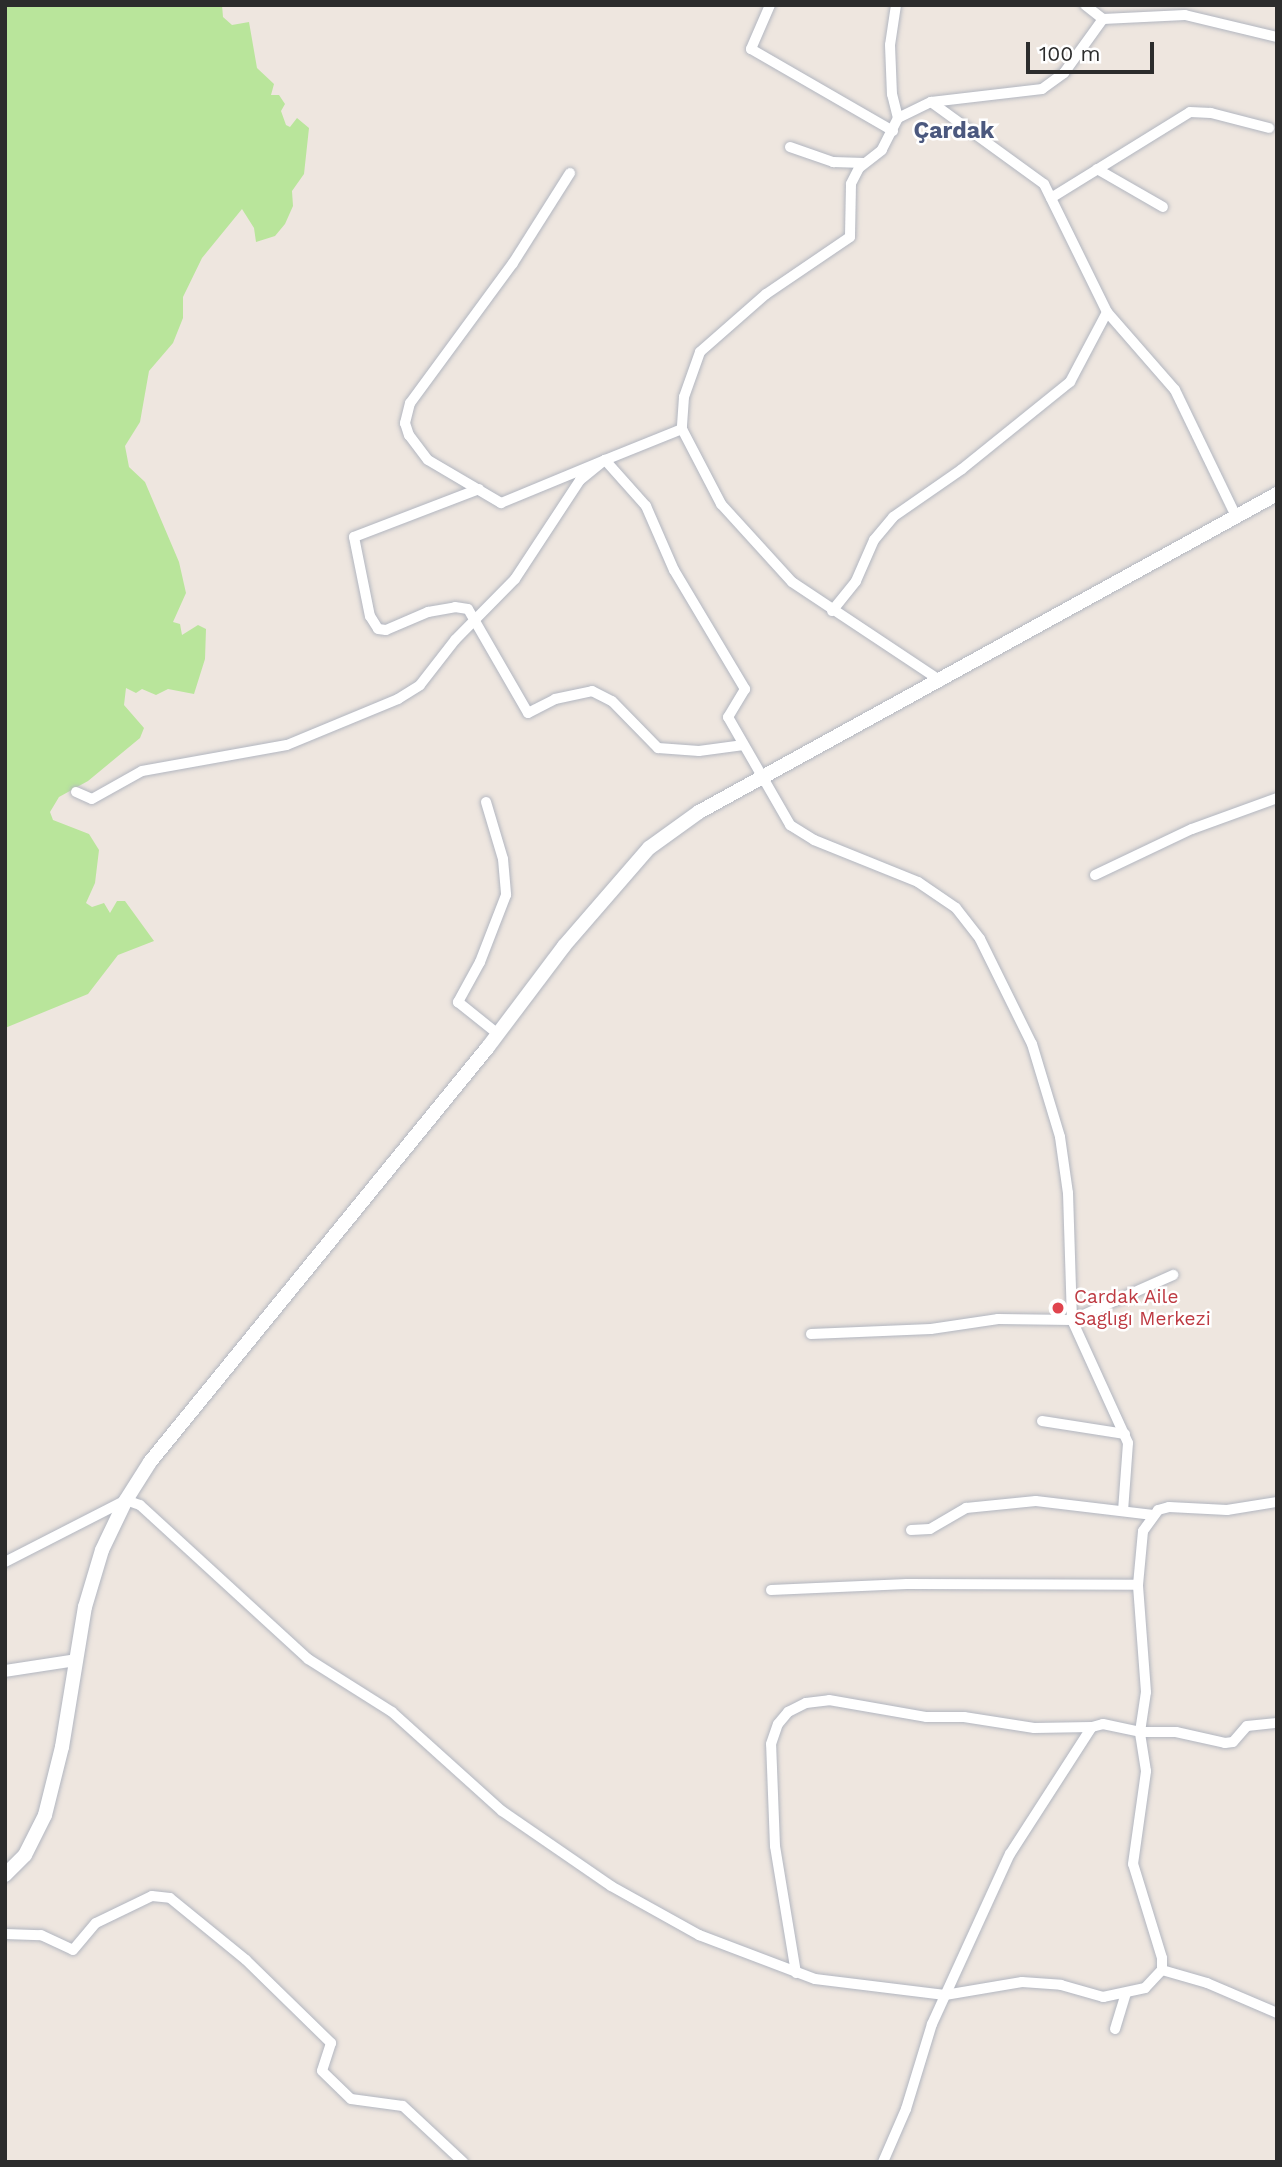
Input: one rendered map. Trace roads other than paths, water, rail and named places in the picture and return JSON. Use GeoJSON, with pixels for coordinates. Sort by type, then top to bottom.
{"type":"FeatureCollection","features":[{"type":"Feature","properties":{"kind":"main road"},"geometry":{"type":"LineString","coordinates":[[5,1875],[25,1855],[46,1815],[85,1607],[102,1550],[126,1500],[150,1462],[498,1034],[564,946],[649,848],[699,812],[1277,494]]}},
{"type":"Feature","properties":{"kind":"street"},"geometry":{"type":"LineString","coordinates":[[770,5],[751,49],[893,131]]}},
{"type":"Feature","properties":{"kind":"street"},"geometry":{"type":"LineString","coordinates":[[896,5],[890,45],[891,94],[898,118],[881,150],[865,163],[851,184],[850,237],[766,294],[700,352],[684,397],[682,429],[721,503],[792,582],[941,681]]}},
{"type":"Feature","properties":{"kind":"street"},"geometry":{"type":"LineString","coordinates":[[1085,5],[1103,19],[1185,15],[1277,37]]}},
{"type":"Feature","properties":{"kind":"street"},"geometry":{"type":"LineString","coordinates":[[898,118],[931,102],[1042,89],[1065,73],[1103,19]]}},
{"type":"Feature","properties":{"kind":"street"},"geometry":{"type":"LineString","coordinates":[[931,102],[1044,184],[1107,312],[1175,390],[1237,518]]}},
{"type":"Feature","properties":{"kind":"street"},"geometry":{"type":"LineString","coordinates":[[1051,198],[1195,111],[1269,128]]}},
{"type":"Feature","properties":{"kind":"street"},"geometry":{"type":"LineString","coordinates":[[790,147],[833,162],[865,163]]}},
{"type":"Feature","properties":{"kind":"street"},"geometry":{"type":"LineString","coordinates":[[1097,169],[1163,207]]}},
{"type":"Feature","properties":{"kind":"street"},"geometry":{"type":"LineString","coordinates":[[570,173],[406,415],[409,435],[428,460],[501,503],[682,429]]}},
{"type":"Feature","properties":{"kind":"street"},"geometry":{"type":"LineString","coordinates":[[832,611],[856,581],[886,523],[1070,382],[1107,312]]}},
{"type":"Feature","properties":{"kind":"street"},"geometry":{"type":"LineString","coordinates":[[76,792],[92,799],[142,771],[181,768],[287,745],[398,699],[420,685],[434,663],[515,579],[580,480],[605,460]]}},
{"type":"Feature","properties":{"kind":"street"},"geometry":{"type":"LineString","coordinates":[[605,460],[646,506],[674,570],[746,688],[728,712],[763,779],[799,833],[918,882],[956,908],[980,939],[1032,1044],[1060,1137],[1068,1193],[1072,1320],[1125,1434],[1123,1511]]}},
{"type":"Feature","properties":{"kind":"street"},"geometry":{"type":"LineString","coordinates":[[480,489],[354,537],[370,616],[378,629],[386,630],[455,607],[468,609],[528,713],[555,699],[592,691],[612,701],[658,748],[699,751],[744,745]]}},
{"type":"Feature","properties":{"kind":"street"},"geometry":{"type":"LineString","coordinates":[[1095,875],[1192,829],[1277,798]]}},
{"type":"Feature","properties":{"kind":"street"},"geometry":{"type":"LineString","coordinates":[[486,803],[503,859],[506,895],[458,1002],[498,1034]]}},
{"type":"Feature","properties":{"kind":"street"},"geometry":{"type":"LineString","coordinates":[[811,1334],[931,1329],[998,1319],[1072,1320],[1173,1275]]}},
{"type":"Feature","properties":{"kind":"street"},"geometry":{"type":"LineString","coordinates":[[1042,1421],[1125,1434]]}},
{"type":"Feature","properties":{"kind":"street"},"geometry":{"type":"LineString","coordinates":[[5,1562],[126,1500],[140,1505],[203,1559],[308,1659],[392,1712],[502,1811],[658,1913],[796,1973],[945,1995],[1022,1982],[1061,1985],[1103,1997],[1145,1988],[1162,1970],[1162,1958],[1133,1864],[1146,1771],[1140,1732],[1146,1692],[1138,1585],[1140,1541],[1153,1516],[1169,1507],[1227,1510],[1277,1502]]}},
{"type":"Feature","properties":{"kind":"street"},"geometry":{"type":"LineString","coordinates":[[911,1530],[930,1529],[966,1508],[1036,1501],[1153,1516]]}},
{"type":"Feature","properties":{"kind":"street"},"geometry":{"type":"LineString","coordinates":[[771,1590],[907,1584],[986,1588],[1138,1585]]}},
{"type":"Feature","properties":{"kind":"street"},"geometry":{"type":"LineString","coordinates":[[5,1671],[76,1660]]}},
{"type":"Feature","properties":{"kind":"street"},"geometry":{"type":"LineString","coordinates":[[796,1973],[775,1846],[771,1744],[778,1724],[788,1712],[806,1703],[829,1700],[926,1717],[964,1717],[1034,1728],[1092,1727],[1103,1724],[1140,1732],[1176,1732],[1225,1743],[1233,1742],[1247,1726],[1277,1723]]}},
{"type":"Feature","properties":{"kind":"street"},"geometry":{"type":"LineString","coordinates":[[883,2162],[906,2109],[945,1995],[1010,1854],[1092,1727]]}},
{"type":"Feature","properties":{"kind":"street"},"geometry":{"type":"LineString","coordinates":[[5,1934],[41,1935],[73,1950],[96,1923],[152,1896],[170,1898],[246,1960],[331,2043],[322,2071],[351,2099],[403,2105],[463,2162]]}},
{"type":"Feature","properties":{"kind":"street"},"geometry":{"type":"LineString","coordinates":[[1162,1970],[1207,1983],[1277,2012]]}},
{"type":"Feature","properties":{"kind":"street"},"geometry":{"type":"LineString","coordinates":[[1115,2029],[1126,1994]]}},
{"type":"Feature","properties":{"kind":"place","name":"Cardak Aile Saglıgı Merkezi"},"geometry":{"type":"Point","coordinates":[1058,1308]}},
{"type":"Feature","properties":{"kind":"district","name":"Çardak"},"geometry":{"type":"Point","coordinates":[954,131]}}]}
